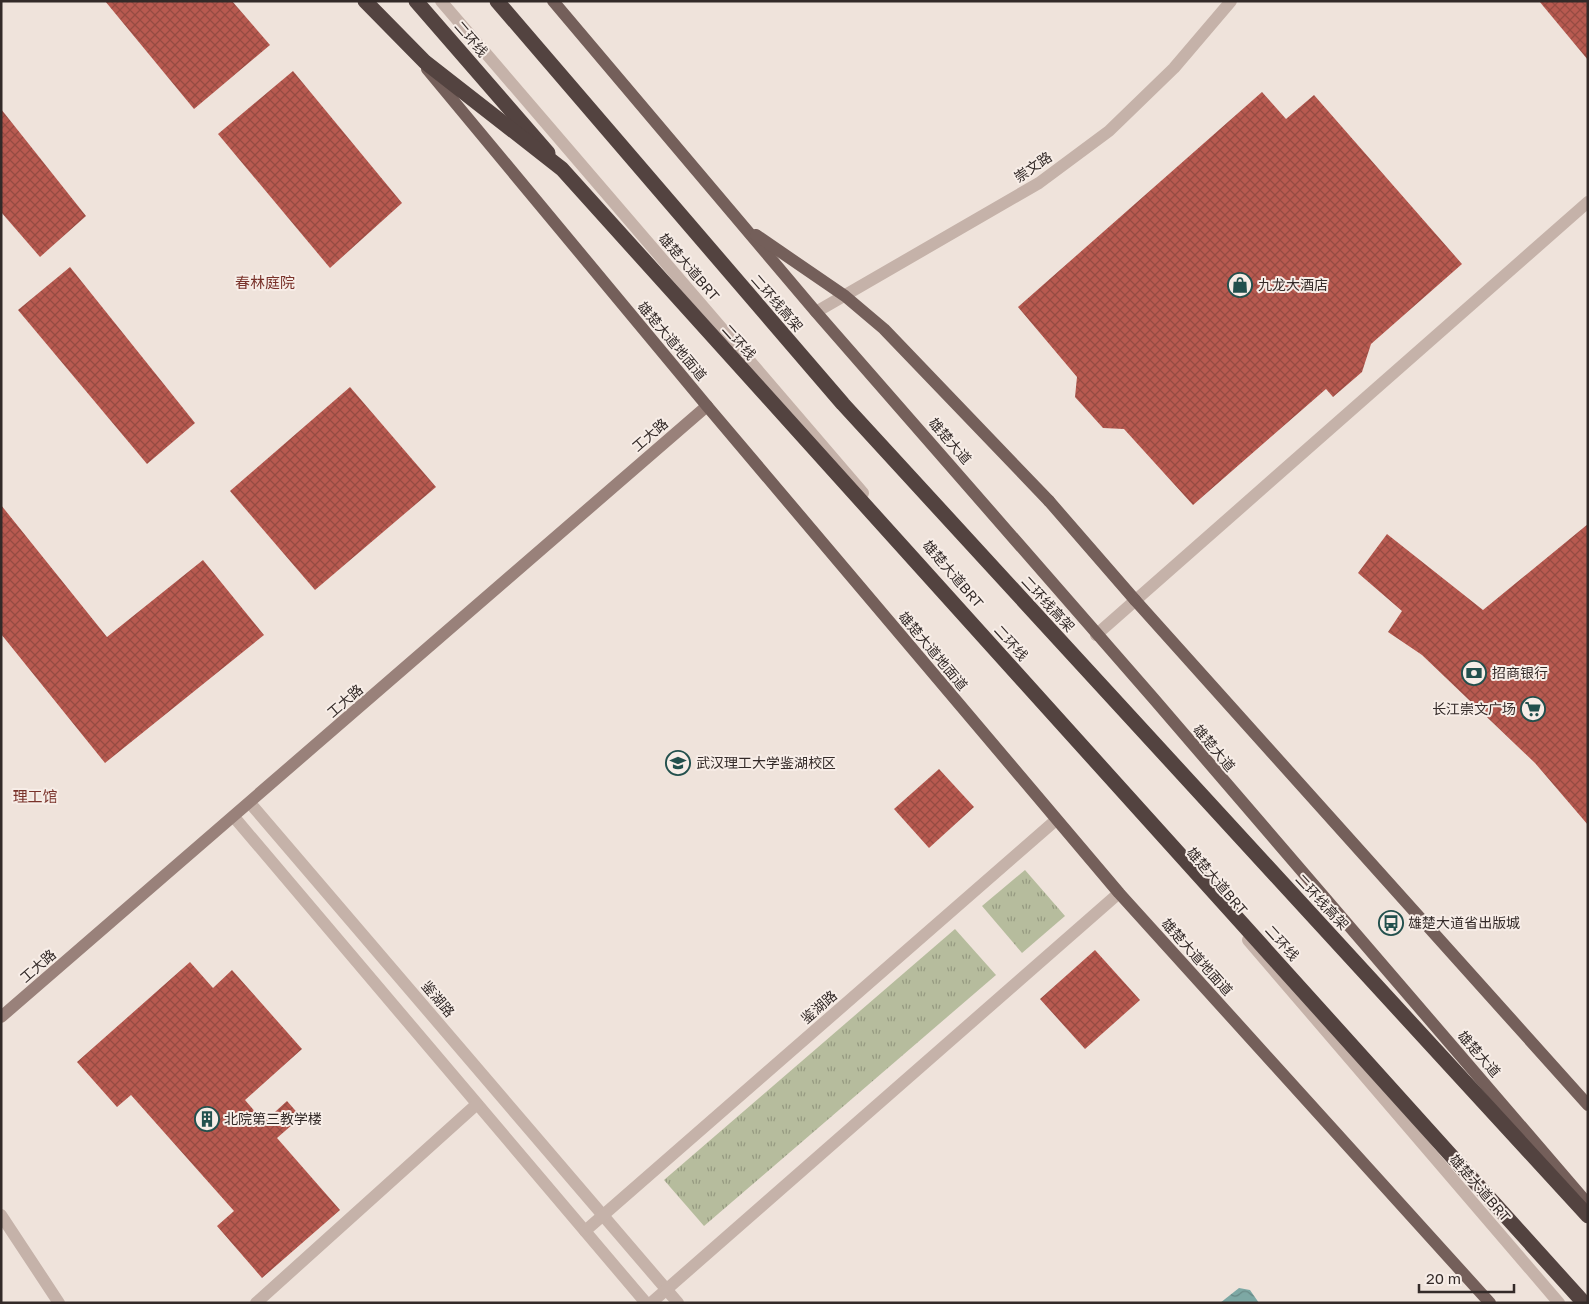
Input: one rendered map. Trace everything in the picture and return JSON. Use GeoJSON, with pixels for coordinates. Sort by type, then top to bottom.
{"type":"FeatureCollection","features":[{"type":"Feature","properties":{"kind":"highway"},"geometry":{"type":"LineString","coordinates":[[365,1],[425,62],[562,169]]}},
{"type":"Feature","properties":{"kind":"highway","name":"二环线"},"geometry":{"type":"LineString","coordinates":[[416,1],[562,169],[1584,1303]]}},
{"type":"Feature","properties":{"kind":"highway","name":"二环线高架"},"geometry":{"type":"LineString","coordinates":[[497,1],[843,404],[1588,1216]]}},
{"type":"Feature","properties":{"kind":"main road","name":"雄楚大道地面道"},"geometry":{"type":"LineString","coordinates":[[371,1],[707,406],[1056,820],[1119,893],[1490,1303]]}},
{"type":"Feature","properties":{"kind":"main road"},"geometry":{"type":"LineString","coordinates":[[553,1],[816,312]]}},
{"type":"Feature","properties":{"kind":"main road"},"geometry":{"type":"LineString","coordinates":[[742,224],[845,296],[884,329],[1049,501],[1588,1105]]}},
{"type":"Feature","properties":{"kind":"main road","name":"雄楚大道"},"geometry":{"type":"LineString","coordinates":[[816,312],[1154,699],[1588,1204]]}},
{"type":"Feature","properties":{"kind":"street","name":"雄楚大道BRT"},"geometry":{"type":"LineString","coordinates":[[441,1],[1559,1303]]}},
{"type":"Feature","properties":{"kind":"street","name":"崇文路"},"geometry":{"type":"LineString","coordinates":[[816,312],[1040,183],[1109,132],[1174,68],[1230,1]]}},
{"type":"Feature","properties":{"kind":"street"},"geometry":{"type":"LineString","coordinates":[[1096,634],[1588,202]]}},
{"type":"Feature","properties":{"kind":"street","name":"工大路"},"geometry":{"type":"LineString","coordinates":[[1,1017],[707,406]]}},
{"type":"Feature","properties":{"kind":"street","name":"鉴湖路"},"geometry":{"type":"LineString","coordinates":[[250,803],[678,1303]]}},
{"type":"Feature","properties":{"kind":"street"},"geometry":{"type":"LineString","coordinates":[[234,817],[646,1303]]}},
{"type":"Feature","properties":{"kind":"street","name":"鉴湖路"},"geometry":{"type":"LineString","coordinates":[[585,1231],[1056,820]]}},
{"type":"Feature","properties":{"kind":"street"},"geometry":{"type":"LineString","coordinates":[[651,1303],[1119,893]]}},
{"type":"Feature","properties":{"kind":"street"},"geometry":{"type":"LineString","coordinates":[[256,1303],[477,1104]]}},
{"type":"Feature","properties":{"kind":"street"},"geometry":{"type":"LineString","coordinates":[[1,1215],[59,1303]]}},
{"type":"Feature","properties":{"kind":"green space"},"geometry":{"type":"Polygon","coordinates":[[[1025,870],[1065,916],[1022,953],[982,906],[1025,870]]]}},
{"type":"Feature","properties":{"kind":"green space"},"geometry":{"type":"Polygon","coordinates":[[[955,929],[996,975],[704,1226],[664,1180],[955,929]]]}},
{"type":"Feature","properties":{"kind":"water"},"geometry":{"type":"Polygon","coordinates":[[[1239,1288],[1250,1290],[1259,1303],[1220,1303],[1239,1288]]]}},
{"type":"Feature","properties":{"kind":"building"},"geometry":{"type":"Polygon","coordinates":[[[105,1],[232,1],[270,45],[194,109],[105,1]]]}},
{"type":"Feature","properties":{"kind":"building"},"geometry":{"type":"Polygon","coordinates":[[[1539,1],[1588,1],[1588,60],[1539,1]]]}},
{"type":"Feature","properties":{"kind":"building"},"geometry":{"type":"Polygon","coordinates":[[[293,71],[402,203],[330,268],[218,134],[293,71]]]}},
{"type":"Feature","properties":{"kind":"building","name":"九龙大酒店"},"geometry":{"type":"Polygon","coordinates":[[[1262,92],[1286,119],[1314,95],[1462,264],[1371,344],[1362,372],[1333,397],[1326,389],[1193,505],[1124,429],[1103,428],[1075,397],[1077,377],[1018,307],[1262,92]]]}},
{"type":"Feature","properties":{"kind":"building"},"geometry":{"type":"Polygon","coordinates":[[[1,109],[86,216],[40,257],[1,212],[1,109]]]}},
{"type":"Feature","properties":{"kind":"building"},"geometry":{"type":"Polygon","coordinates":[[[70,267],[195,423],[147,464],[18,310],[70,267]]]}},
{"type":"Feature","properties":{"kind":"building"},"geometry":{"type":"Polygon","coordinates":[[[350,387],[436,487],[315,590],[230,491],[350,387]]]}},
{"type":"Feature","properties":{"kind":"building"},"geometry":{"type":"Polygon","coordinates":[[[1,505],[107,637],[203,560],[264,635],[105,763],[1,634],[1,505]]]}},
{"type":"Feature","properties":{"kind":"building","name":"长江崇文广场"},"geometry":{"type":"Polygon","coordinates":[[[1588,524],[1588,825],[1535,763],[1422,655],[1388,632],[1402,611],[1358,573],[1387,534],[1483,610],[1588,524]]]}},
{"type":"Feature","properties":{"kind":"building"},"geometry":{"type":"Polygon","coordinates":[[[939,769],[974,807],[929,848],[894,809],[939,769]]]}},
{"type":"Feature","properties":{"kind":"building"},"geometry":{"type":"Polygon","coordinates":[[[1095,950],[1140,1000],[1085,1049],[1040,999],[1095,950]]]}},
{"type":"Feature","properties":{"kind":"building","name":"北院第三教学楼"},"geometry":{"type":"Polygon","coordinates":[[[190,962],[213,988],[232,970],[302,1049],[245,1100],[264,1122],[287,1101],[301,1117],[277,1138],[340,1210],[262,1278],[217,1226],[234,1211],[131,1095],[117,1107],[77,1062],[190,962]]]}},
{"type":"Feature","properties":{"kind":"place","name":"九龙大酒店"},"geometry":{"type":"Point","coordinates":[1240,285]}},
{"type":"Feature","properties":{"kind":"place","name":"招商银行"},"geometry":{"type":"Point","coordinates":[1474,673]}},
{"type":"Feature","properties":{"kind":"place","name":"长江崇文广场"},"geometry":{"type":"Point","coordinates":[1533,709]}},
{"type":"Feature","properties":{"kind":"place","name":"武汉理工大学鉴湖校区"},"geometry":{"type":"Point","coordinates":[678,763]}},
{"type":"Feature","properties":{"kind":"place","name":"雄楚大道省出版城"},"geometry":{"type":"Point","coordinates":[1391,923]}},
{"type":"Feature","properties":{"kind":"place","name":"北院第三教学楼"},"geometry":{"type":"Point","coordinates":[207,1119]}},
{"type":"Feature","properties":{"kind":"district","name":"春林庭院"},"geometry":{"type":"Point","coordinates":[265,283]}},
{"type":"Feature","properties":{"kind":"district","name":"理工馆"},"geometry":{"type":"Point","coordinates":[35,797]}}]}
